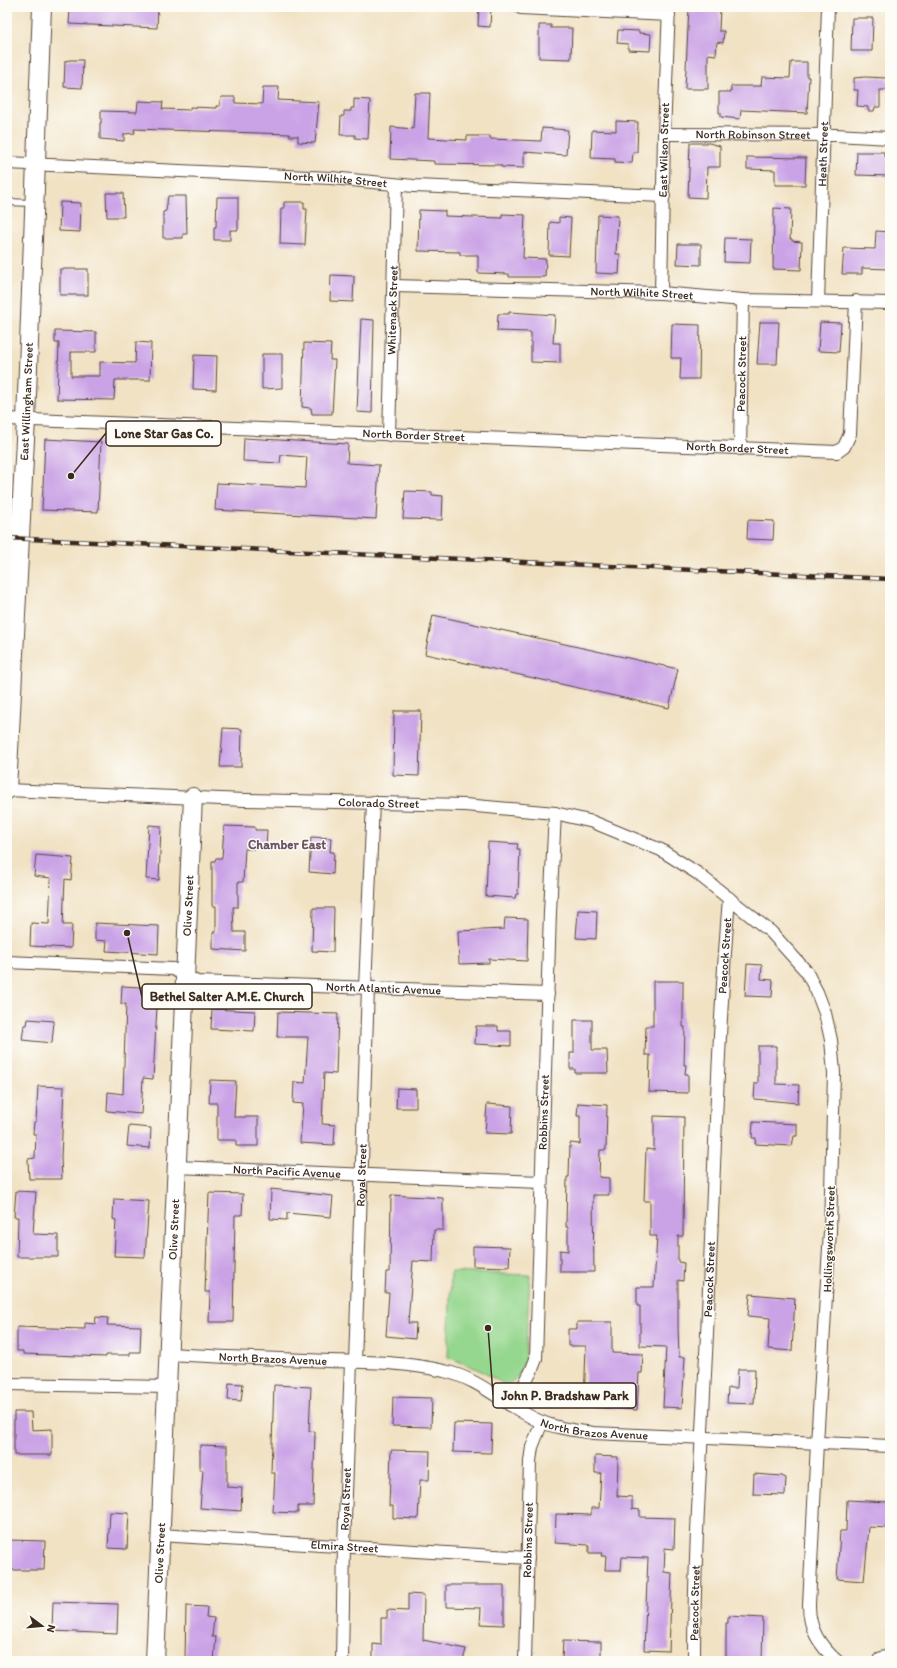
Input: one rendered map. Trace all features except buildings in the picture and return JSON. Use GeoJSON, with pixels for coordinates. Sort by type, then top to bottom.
{"type":"FeatureCollection","features":[{"type":"Feature","properties":{"kind":"street","name":"East Willingham Street"},"geometry":{"type":"LineString","coordinates":[[7,796],[26,420],[42,7]]}},
{"type":"Feature","properties":{"kind":"street","name":"Heath Street"},"geometry":{"type":"LineString","coordinates":[[818,300],[828,7]]}},
{"type":"Feature","properties":{"kind":"street"},"geometry":{"type":"LineString","coordinates":[[521,8],[669,11]]}},
{"type":"Feature","properties":{"kind":"street","name":"East Wilson Street"},"geometry":{"type":"LineString","coordinates":[[661,293],[664,134],[669,11]]}},
{"type":"Feature","properties":{"kind":"street","name":"North Robinson Street"},"geometry":{"type":"LineString","coordinates":[[664,134],[835,135],[890,138]]}},
{"type":"Feature","properties":{"kind":"street","name":"North Wilhite Street"},"geometry":{"type":"LineString","coordinates":[[7,163],[331,178],[396,185],[664,196]]}},
{"type":"Feature","properties":{"kind":"street","name":"Whitenack Street"},"geometry":{"type":"LineString","coordinates":[[389,435],[396,185]]}},
{"type":"Feature","properties":{"kind":"street","name":"North Wilhite Street"},"geometry":{"type":"LineString","coordinates":[[394,286],[661,293],[743,300],[818,300],[890,303]]}},
{"type":"Feature","properties":{"kind":"street","name":"Peacock Street"},"geometry":{"type":"LineString","coordinates":[[740,449],[743,300]]}},
{"type":"Feature","properties":{"kind":"street","name":"North Border Street"},"geometry":{"type":"LineString","coordinates":[[7,420],[837,452],[844,447],[850,434],[856,301]]}},
{"type":"Feature","properties":{"kind":"street","name":"Colorado Street"},"geometry":{"type":"LineString","coordinates":[[7,790],[193,798],[465,805],[555,813],[593,822],[661,850],[697,873],[729,898]]}},
{"type":"Feature","properties":{"kind":"street","name":"Olive Street"},"geometry":{"type":"LineString","coordinates":[[155,1661],[193,798]]}},
{"type":"Feature","properties":{"kind":"street","name":"Royal Street"},"geometry":{"type":"LineString","coordinates":[[342,1661],[344,1545],[362,1175],[366,988],[373,802]]}},
{"type":"Feature","properties":{"kind":"street","name":"Robbins Street"},"geometry":{"type":"LineString","coordinates":[[510,1405],[524,1387],[536,1359],[555,813]]}},
{"type":"Feature","properties":{"kind":"street","name":"Peacock Street"},"geometry":{"type":"LineString","coordinates":[[694,1661],[694,1581],[720,1003],[729,898]]}},
{"type":"Feature","properties":{"kind":"street","name":"Hollingsworth Street"},"geometry":{"type":"LineString","coordinates":[[729,898],[772,932],[806,971],[825,1013],[831,1040],[834,1073],[830,1231],[817,1442],[809,1617],[814,1635],[825,1650],[837,1661]]}},
{"type":"Feature","properties":{"kind":"street","name":"North Atlantic Avenue"},"geometry":{"type":"LineString","coordinates":[[7,962],[173,969],[197,982],[548,994]]}},
{"type":"Feature","properties":{"kind":"street","name":"North Pacific Avenue"},"geometry":{"type":"LineString","coordinates":[[176,1166],[541,1182]]}},
{"type":"Feature","properties":{"kind":"street","name":"North Brazos Avenue"},"geometry":{"type":"LineString","coordinates":[[168,1354],[420,1366],[446,1371],[481,1385],[510,1405],[542,1422],[559,1428],[593,1433],[890,1446]]}},
{"type":"Feature","properties":{"kind":"street"},"geometry":{"type":"LineString","coordinates":[[7,1384],[167,1387]]}},
{"type":"Feature","properties":{"kind":"street","name":"Robbins Street"},"geometry":{"type":"LineString","coordinates":[[524,1661],[531,1454],[535,1435],[542,1422]]}},
{"type":"Feature","properties":{"kind":"street","name":"Elmira Street"},"geometry":{"type":"LineString","coordinates":[[160,1535],[344,1545],[528,1558]]}},
{"type":"Feature","properties":{"kind":"street"},"geometry":{"type":"LineString","coordinates":[[882,1661],[890,1659]]}},
{"type":"Feature","properties":{"kind":"lane"},"geometry":{"type":"LineString","coordinates":[[7,202],[34,203]]}},
{"type":"Feature","properties":{"kind":"green space"},"geometry":{"type":"Polygon","coordinates":[[[451,1272],[530,1275],[525,1361],[518,1376],[509,1385],[448,1357],[451,1272]]]}},
{"type":"Feature","properties":{"kind":"railway"},"geometry":{"type":"LineString","coordinates":[[7,538],[890,579]]}},
{"type":"Feature","properties":{"kind":"place","name":"Lone Star Gas Co."},"geometry":{"type":"Point","coordinates":[71,476]}},
{"type":"Feature","properties":{"kind":"place","name":"Bethel Salter A.M.E. Church"},"geometry":{"type":"Point","coordinates":[127,933]}},
{"type":"Feature","properties":{"kind":"place","name":"John P. Bradshaw Park"},"geometry":{"type":"Point","coordinates":[488,1328]}},
{"type":"Feature","properties":{"kind":"district","name":"Chamber East"},"geometry":{"type":"Point","coordinates":[287,844]}}]}
